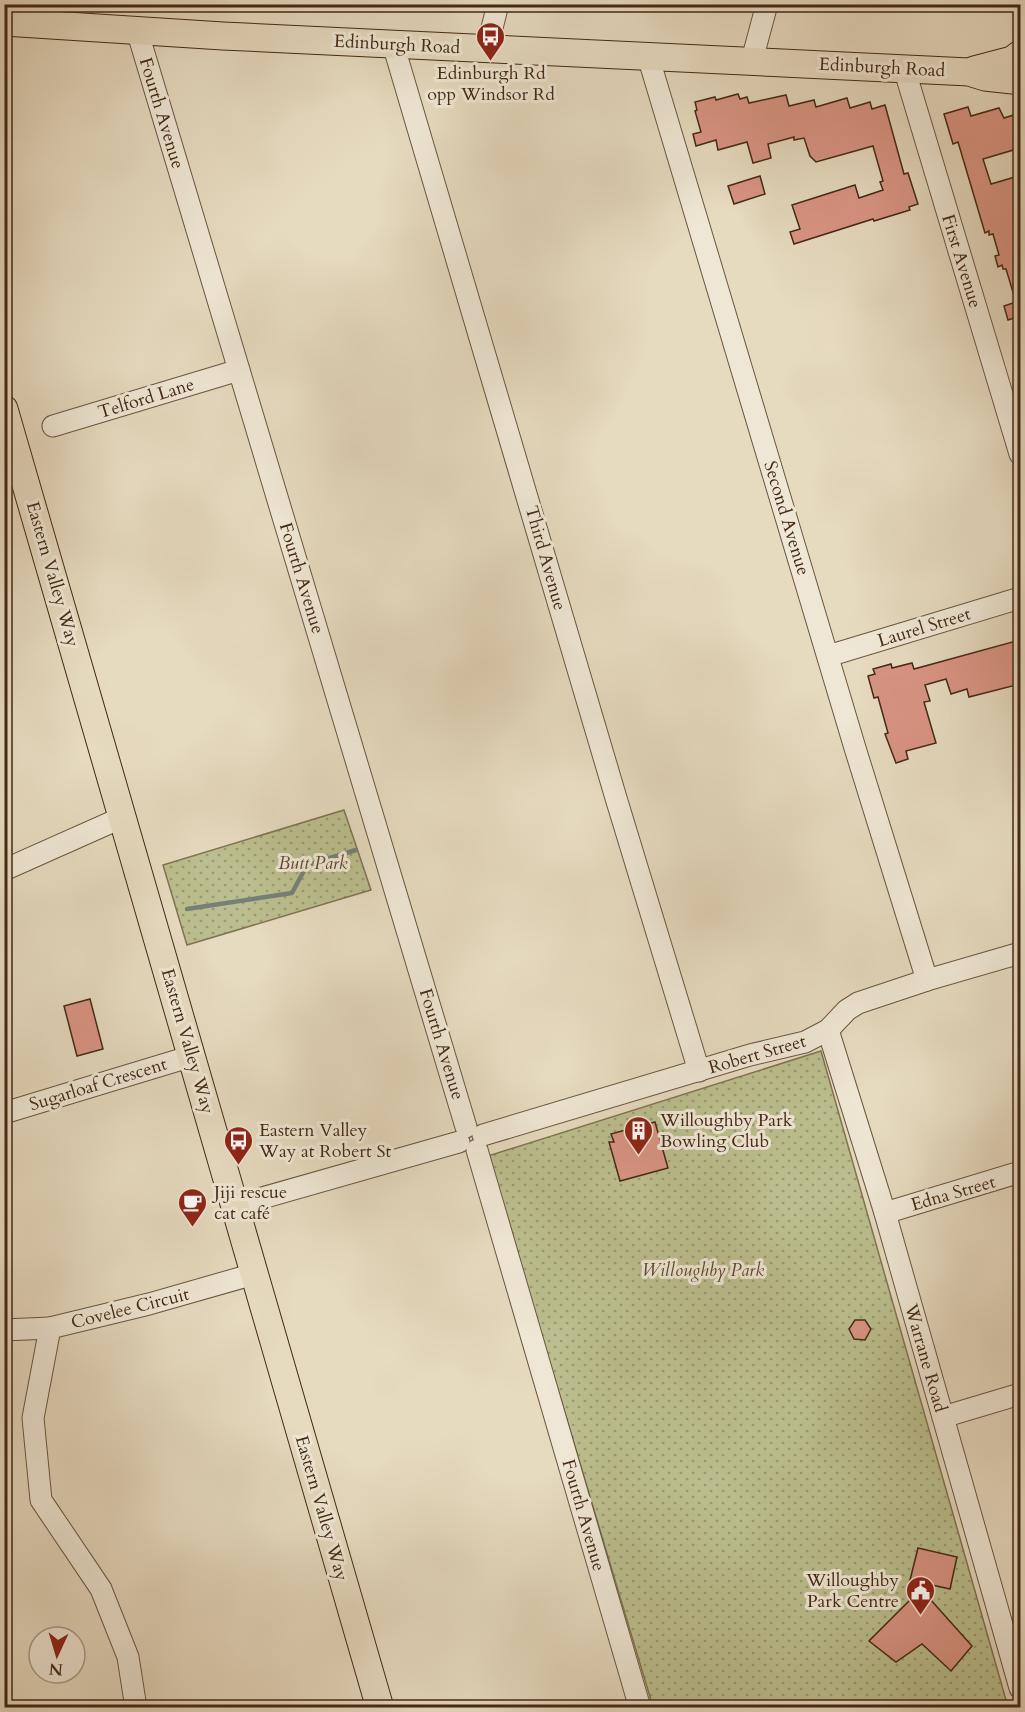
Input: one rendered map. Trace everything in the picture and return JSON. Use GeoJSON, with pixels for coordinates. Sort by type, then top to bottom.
{"type":"FeatureCollection","features":[{"type":"Feature","properties":{"kind":"main road","name":"Edinburgh Road"},"geometry":{"type":"LineString","coordinates":[[4,22],[1003,74]]}},
{"type":"Feature","properties":{"kind":"main road"},"geometry":{"type":"LineString","coordinates":[[1003,74],[1012,60],[1020,54]]}},
{"type":"Feature","properties":{"kind":"main road","name":"Eastern Valley Way"},"geometry":{"type":"LineString","coordinates":[[4,409],[380,1707]]}},
{"type":"Feature","properties":{"kind":"street"},"geometry":{"type":"LineString","coordinates":[[487,48],[498,4]]}},
{"type":"Feature","properties":{"kind":"street"},"geometry":{"type":"LineString","coordinates":[[752,60],[767,4]]}},
{"type":"Feature","properties":{"kind":"street","name":"Fourth Avenue"},"geometry":{"type":"LineString","coordinates":[[137,30],[640,1707]]}},
{"type":"Feature","properties":{"kind":"street","name":"Third Avenue"},"geometry":{"type":"LineString","coordinates":[[393,44],[699,1071]]}},
{"type":"Feature","properties":{"kind":"street","name":"Second Avenue"},"geometry":{"type":"LineString","coordinates":[[648,56],[927,980]]}},
{"type":"Feature","properties":{"kind":"street","name":"First Avenue"},"geometry":{"type":"LineString","coordinates":[[904,68],[1020,454]]}},
{"type":"Feature","properties":{"kind":"street","name":"Telford Lane"},"geometry":{"type":"LineString","coordinates":[[53,426],[239,370]]}},
{"type":"Feature","properties":{"kind":"street","name":"Laurel Street"},"geometry":{"type":"LineString","coordinates":[[828,656],[1020,598]]}},
{"type":"Feature","properties":{"kind":"street"},"geometry":{"type":"LineString","coordinates":[[4,870],[123,817]]}},
{"type":"Feature","properties":{"kind":"street","name":"Robert Street"},"geometry":{"type":"LineString","coordinates":[[234,1206],[805,1042],[828,1030],[847,1010],[858,1003],[1020,953]]}},
{"type":"Feature","properties":{"kind":"street","name":"Warrane Road"},"geometry":{"type":"LineString","coordinates":[[828,1030],[885,1213],[1020,1688]]}},
{"type":"Feature","properties":{"kind":"street","name":"Sugarloaf Crescent"},"geometry":{"type":"LineString","coordinates":[[4,1113],[192,1056]]}},
{"type":"Feature","properties":{"kind":"street","name":"Edna Street"},"geometry":{"type":"LineString","coordinates":[[885,1213],[1020,1172]]}},
{"type":"Feature","properties":{"kind":"street","name":"Covelee Circuit"},"geometry":{"type":"LineString","coordinates":[[136,1707],[128,1657],[101,1589],[41,1500],[33,1418],[50,1328],[149,1304],[254,1274]]}},
{"type":"Feature","properties":{"kind":"street"},"geometry":{"type":"LineString","coordinates":[[4,1330],[50,1328]]}},
{"type":"Feature","properties":{"kind":"street"},"geometry":{"type":"LineString","coordinates":[[943,1417],[1020,1394]]}},
{"type":"Feature","properties":{"kind":"green space","name":"Butt Park"},"geometry":{"type":"Polygon","coordinates":[[[344,810],[371,890],[187,945],[163,865],[344,810]]]}},
{"type":"Feature","properties":{"kind":"green space","name":"Willoughby Park"},"geometry":{"type":"Polygon","coordinates":[[[821,1051],[1008,1707],[653,1707],[488,1156],[821,1051]]]}},
{"type":"Feature","properties":{"kind":"building"},"geometry":{"type":"Polygon","coordinates":[[[738,94],[740,99],[747,97],[749,103],[786,95],[789,106],[814,100],[816,107],[847,98],[850,108],[870,102],[872,109],[885,105],[904,174],[908,173],[918,204],[909,207],[910,210],[794,244],[790,232],[800,229],[792,205],[855,185],[859,198],[883,190],[880,182],[883,181],[873,146],[816,162],[810,156],[804,138],[794,140],[794,137],[768,144],[771,158],[753,163],[747,142],[718,150],[716,140],[696,146],[693,134],[701,132],[695,102],[715,97],[716,100],[738,94]]]}},
{"type":"Feature","properties":{"kind":"building"},"geometry":{"type":"Polygon","coordinates":[[[968,107],[971,116],[999,108],[1004,118],[1020,113],[1020,148],[983,159],[991,184],[1015,177],[1020,196],[1020,316],[1008,320],[1004,306],[1016,302],[1006,269],[1003,269],[1002,265],[998,267],[995,256],[999,255],[993,234],[989,235],[989,231],[985,233],[958,142],[953,144],[944,114],[968,107]]]}},
{"type":"Feature","properties":{"kind":"building"},"geometry":{"type":"Polygon","coordinates":[[[760,176],[765,194],[734,204],[728,186],[760,176]]]}},
{"type":"Feature","properties":{"kind":"building"},"geometry":{"type":"Polygon","coordinates":[[[1020,640],[1020,684],[969,697],[967,689],[951,694],[946,679],[925,685],[930,701],[924,702],[936,743],[906,751],[908,759],[896,763],[885,734],[888,733],[878,697],[874,698],[868,676],[875,674],[873,669],[891,664],[892,668],[912,663],[914,669],[1020,640]]]}},
{"type":"Feature","properties":{"kind":"building"},"geometry":{"type":"Polygon","coordinates":[[[90,999],[103,1049],[77,1056],[64,1006],[90,999]]]}},
{"type":"Feature","properties":{"kind":"building","name":"Willoughby Park Bowling Club"},"geometry":{"type":"Polygon","coordinates":[[[655,1122],[668,1168],[620,1181],[609,1142],[614,1142],[611,1134],[655,1122]]]}},
{"type":"Feature","properties":{"kind":"building"},"geometry":{"type":"Polygon","coordinates":[[[855,1320],[865,1320],[871,1329],[865,1340],[854,1339],[849,1329],[855,1320]]]}},
{"type":"Feature","properties":{"kind":"building"},"geometry":{"type":"Polygon","coordinates":[[[918,1548],[957,1557],[950,1589],[910,1580],[918,1548]]]}},
{"type":"Feature","properties":{"kind":"building","name":"Willoughby Park Centre"},"geometry":{"type":"Polygon","coordinates":[[[921,1589],[972,1646],[951,1671],[922,1644],[896,1662],[869,1641],[921,1589]]]}},
{"type":"Feature","properties":{"kind":"waterway"},"geometry":{"type":"LineString","coordinates":[[187,909],[292,893],[307,865],[356,850]]}},
{"type":"Feature","properties":{"kind":"place","name":"Edinburgh Rd opp Windsor Rd"},"geometry":{"type":"Point","coordinates":[491,62]}},
{"type":"Feature","properties":{"kind":"place","name":"Willoughby Park Bowling Club"},"geometry":{"type":"Point","coordinates":[639,1156]}},
{"type":"Feature","properties":{"kind":"place","name":"Eastern Valley Way at Robert St"},"geometry":{"type":"Point","coordinates":[238,1166]}},
{"type":"Feature","properties":{"kind":"place","name":"Jiji rescue cat café"},"geometry":{"type":"Point","coordinates":[193,1228]}},
{"type":"Feature","properties":{"kind":"place","name":"Willoughby Park Centre"},"geometry":{"type":"Point","coordinates":[920,1616]}}]}
